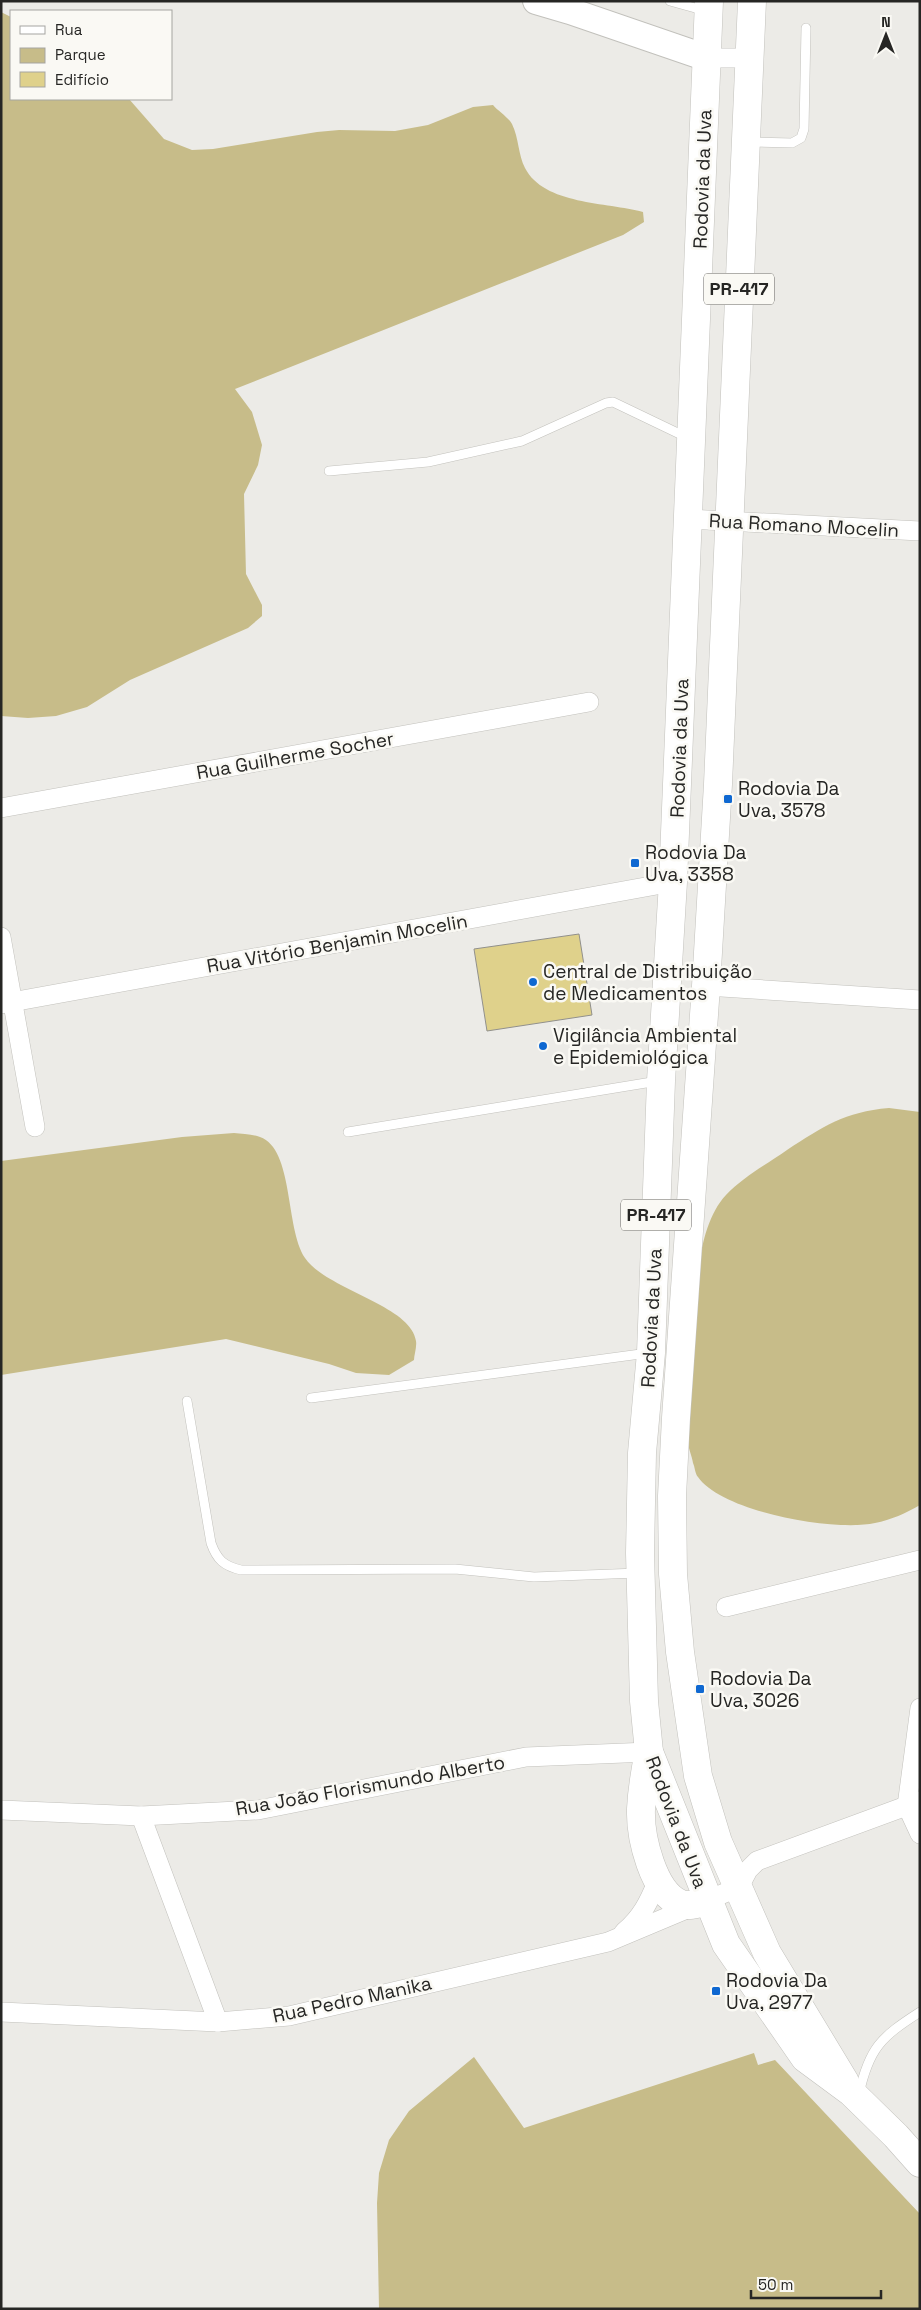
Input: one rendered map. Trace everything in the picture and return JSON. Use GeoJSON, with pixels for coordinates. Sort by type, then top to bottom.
{"type":"FeatureCollection","features":[{"type":"Feature","properties":{"kind":"main road","name":"Rodovia da Uva"},"geometry":{"type":"LineString","coordinates":[[752,1],[718,784],[672,1496],[674,1574],[680,1652],[698,1776],[718,1842],[767,1953],[854,2095]]}},
{"type":"Feature","properties":{"kind":"main road","name":"Rodovia da Uva"},"geometry":{"type":"LineString","coordinates":[[709,7],[674,882],[661,1081],[650,1353],[642,1453],[641,1573],[644,1701],[649,1752],[707,1901],[726,1944],[805,2058],[854,2095],[896,2136],[920,2163]]}},
{"type":"Feature","properties":{"kind":"main road"},"geometry":{"type":"LineString","coordinates":[[649,1752],[643,1783],[641,1812],[645,1845],[657,1882],[670,1898],[682,1904],[691,1905],[707,1901]]}},
{"type":"Feature","properties":{"kind":"street"},"geometry":{"type":"LineString","coordinates":[[536,1],[707,58],[750,58]]}},
{"type":"Feature","properties":{"kind":"street","name":"Rua Romano Mocelin"},"geometry":{"type":"LineString","coordinates":[[688,519],[920,532]]}},
{"type":"Feature","properties":{"kind":"street","name":"Rua Guilherme Socher"},"geometry":{"type":"LineString","coordinates":[[1,808],[589,702]]}},
{"type":"Feature","properties":{"kind":"street","name":"Rua Vitório Benjamin Mocelin"},"geometry":{"type":"LineString","coordinates":[[7,1003],[674,882]]}},
{"type":"Feature","properties":{"kind":"street"},"geometry":{"type":"LineString","coordinates":[[1,937],[7,1003],[35,1127]]}},
{"type":"Feature","properties":{"kind":"street"},"geometry":{"type":"LineString","coordinates":[[706,986],[920,1000]]}},
{"type":"Feature","properties":{"kind":"street"},"geometry":{"type":"LineString","coordinates":[[726,1607],[920,1560]]}},
{"type":"Feature","properties":{"kind":"street"},"geometry":{"type":"LineString","coordinates":[[920,1708],[913,1804],[920,1834]]}},
{"type":"Feature","properties":{"kind":"street","name":"Rua João Florismundo Alberto"},"geometry":{"type":"LineString","coordinates":[[1,1810],[141,1816],[258,1810],[526,1757],[649,1752]]}},
{"type":"Feature","properties":{"kind":"street"},"geometry":{"type":"LineString","coordinates":[[739,1887],[748,1870],[757,1861],[913,1804]]}},
{"type":"Feature","properties":{"kind":"street"},"geometry":{"type":"LineString","coordinates":[[141,1816],[218,2022]]}},
{"type":"Feature","properties":{"kind":"street","name":"Rua Pedro Manika"},"geometry":{"type":"LineString","coordinates":[[608,1942],[625,1931],[639,1917],[650,1900],[657,1882]]}},
{"type":"Feature","properties":{"kind":"street","name":"Rua Pedro Manika"},"geometry":{"type":"LineString","coordinates":[[1,2012],[218,2022],[289,2016],[608,1942],[739,1887]]}},
{"type":"Feature","properties":{"kind":"lane"},"geometry":{"type":"LineString","coordinates":[[670,1],[709,7]]}},
{"type":"Feature","properties":{"kind":"lane"},"geometry":{"type":"LineString","coordinates":[[746,142],[792,143],[801,138],[804,129],[806,28]]}},
{"type":"Feature","properties":{"kind":"lane"},"geometry":{"type":"LineString","coordinates":[[328,472],[428,462],[522,441],[606,403],[613,402],[691,440]]}},
{"type":"Feature","properties":{"kind":"lane"},"geometry":{"type":"LineString","coordinates":[[348,1132],[661,1081]]}},
{"type":"Feature","properties":{"kind":"lane"},"geometry":{"type":"LineString","coordinates":[[311,1398],[650,1353]]}},
{"type":"Feature","properties":{"kind":"lane"},"geometry":{"type":"LineString","coordinates":[[188,1402],[211,1544],[216,1557],[227,1566],[241,1570],[474,1570],[516,1577],[641,1573]]}},
{"type":"Feature","properties":{"kind":"lane"},"geometry":{"type":"LineString","coordinates":[[854,2095],[867,2061],[883,2038],[920,2012]]}},
{"type":"Feature","properties":{"kind":"green space"},"geometry":{"type":"Polygon","coordinates":[[[1,12],[10,16],[10,100],[130,100],[164,139],[192,150],[213,149],[317,132],[339,130],[395,131],[428,125],[473,107],[493,105],[512,124],[525,168],[534,180],[546,189],[561,196],[643,212],[644,222],[623,235],[235,389],[252,412],[262,445],[258,465],[244,494],[246,574],[262,605],[262,616],[248,628],[130,680],[87,707],[56,716],[28,718],[1,716],[1,12]]]}},
{"type":"Feature","properties":{"kind":"green space"},"geometry":{"type":"Polygon","coordinates":[[[889,1108],[920,1112],[920,1505],[887,1520],[857,1525],[808,1522],[754,1509],[730,1500],[711,1489],[697,1476],[689,1446],[687,1416],[692,1373],[695,1304],[697,1279],[706,1231],[715,1211],[726,1195],[755,1171],[824,1127],[859,1113],[889,1108]]]}},
{"type":"Feature","properties":{"kind":"green space"},"geometry":{"type":"Polygon","coordinates":[[[234,1133],[260,1137],[271,1144],[279,1157],[284,1173],[294,1228],[305,1258],[316,1269],[331,1279],[400,1317],[411,1328],[416,1341],[414,1360],[389,1375],[356,1373],[329,1364],[226,1339],[1,1375],[1,1161],[182,1137],[234,1133]]]}},
{"type":"Feature","properties":{"kind":"green space"},"geometry":{"type":"Polygon","coordinates":[[[754,2053],[758,2065],[775,2060],[920,2214],[920,2309],[379,2309],[377,2203],[379,2173],[389,2140],[409,2111],[474,2057],[524,2128],[754,2053]]]}},
{"type":"Feature","properties":{"kind":"building","name":"Central de Distribuição de Medicamentos"},"geometry":{"type":"Polygon","coordinates":[[[579,934],[592,1015],[487,1031],[474,949],[579,934]]]}},
{"type":"Feature","properties":{"kind":"place","name":"Rodovia Da Uva, 3578"},"geometry":{"type":"Point","coordinates":[728,799]}},
{"type":"Feature","properties":{"kind":"place","name":"Rodovia Da Uva, 3358"},"geometry":{"type":"Point","coordinates":[635,863]}},
{"type":"Feature","properties":{"kind":"place","name":"Central de Distribuição de Medicamentos"},"geometry":{"type":"Point","coordinates":[533,982]}},
{"type":"Feature","properties":{"kind":"place","name":"Vigilância Ambiental e Epidemiológica"},"geometry":{"type":"Point","coordinates":[543,1046]}},
{"type":"Feature","properties":{"kind":"place","name":"Rodovia Da Uva, 3026"},"geometry":{"type":"Point","coordinates":[700,1689]}},
{"type":"Feature","properties":{"kind":"place","name":"Rodovia Da Uva, 2977"},"geometry":{"type":"Point","coordinates":[716,1991]}}]}
